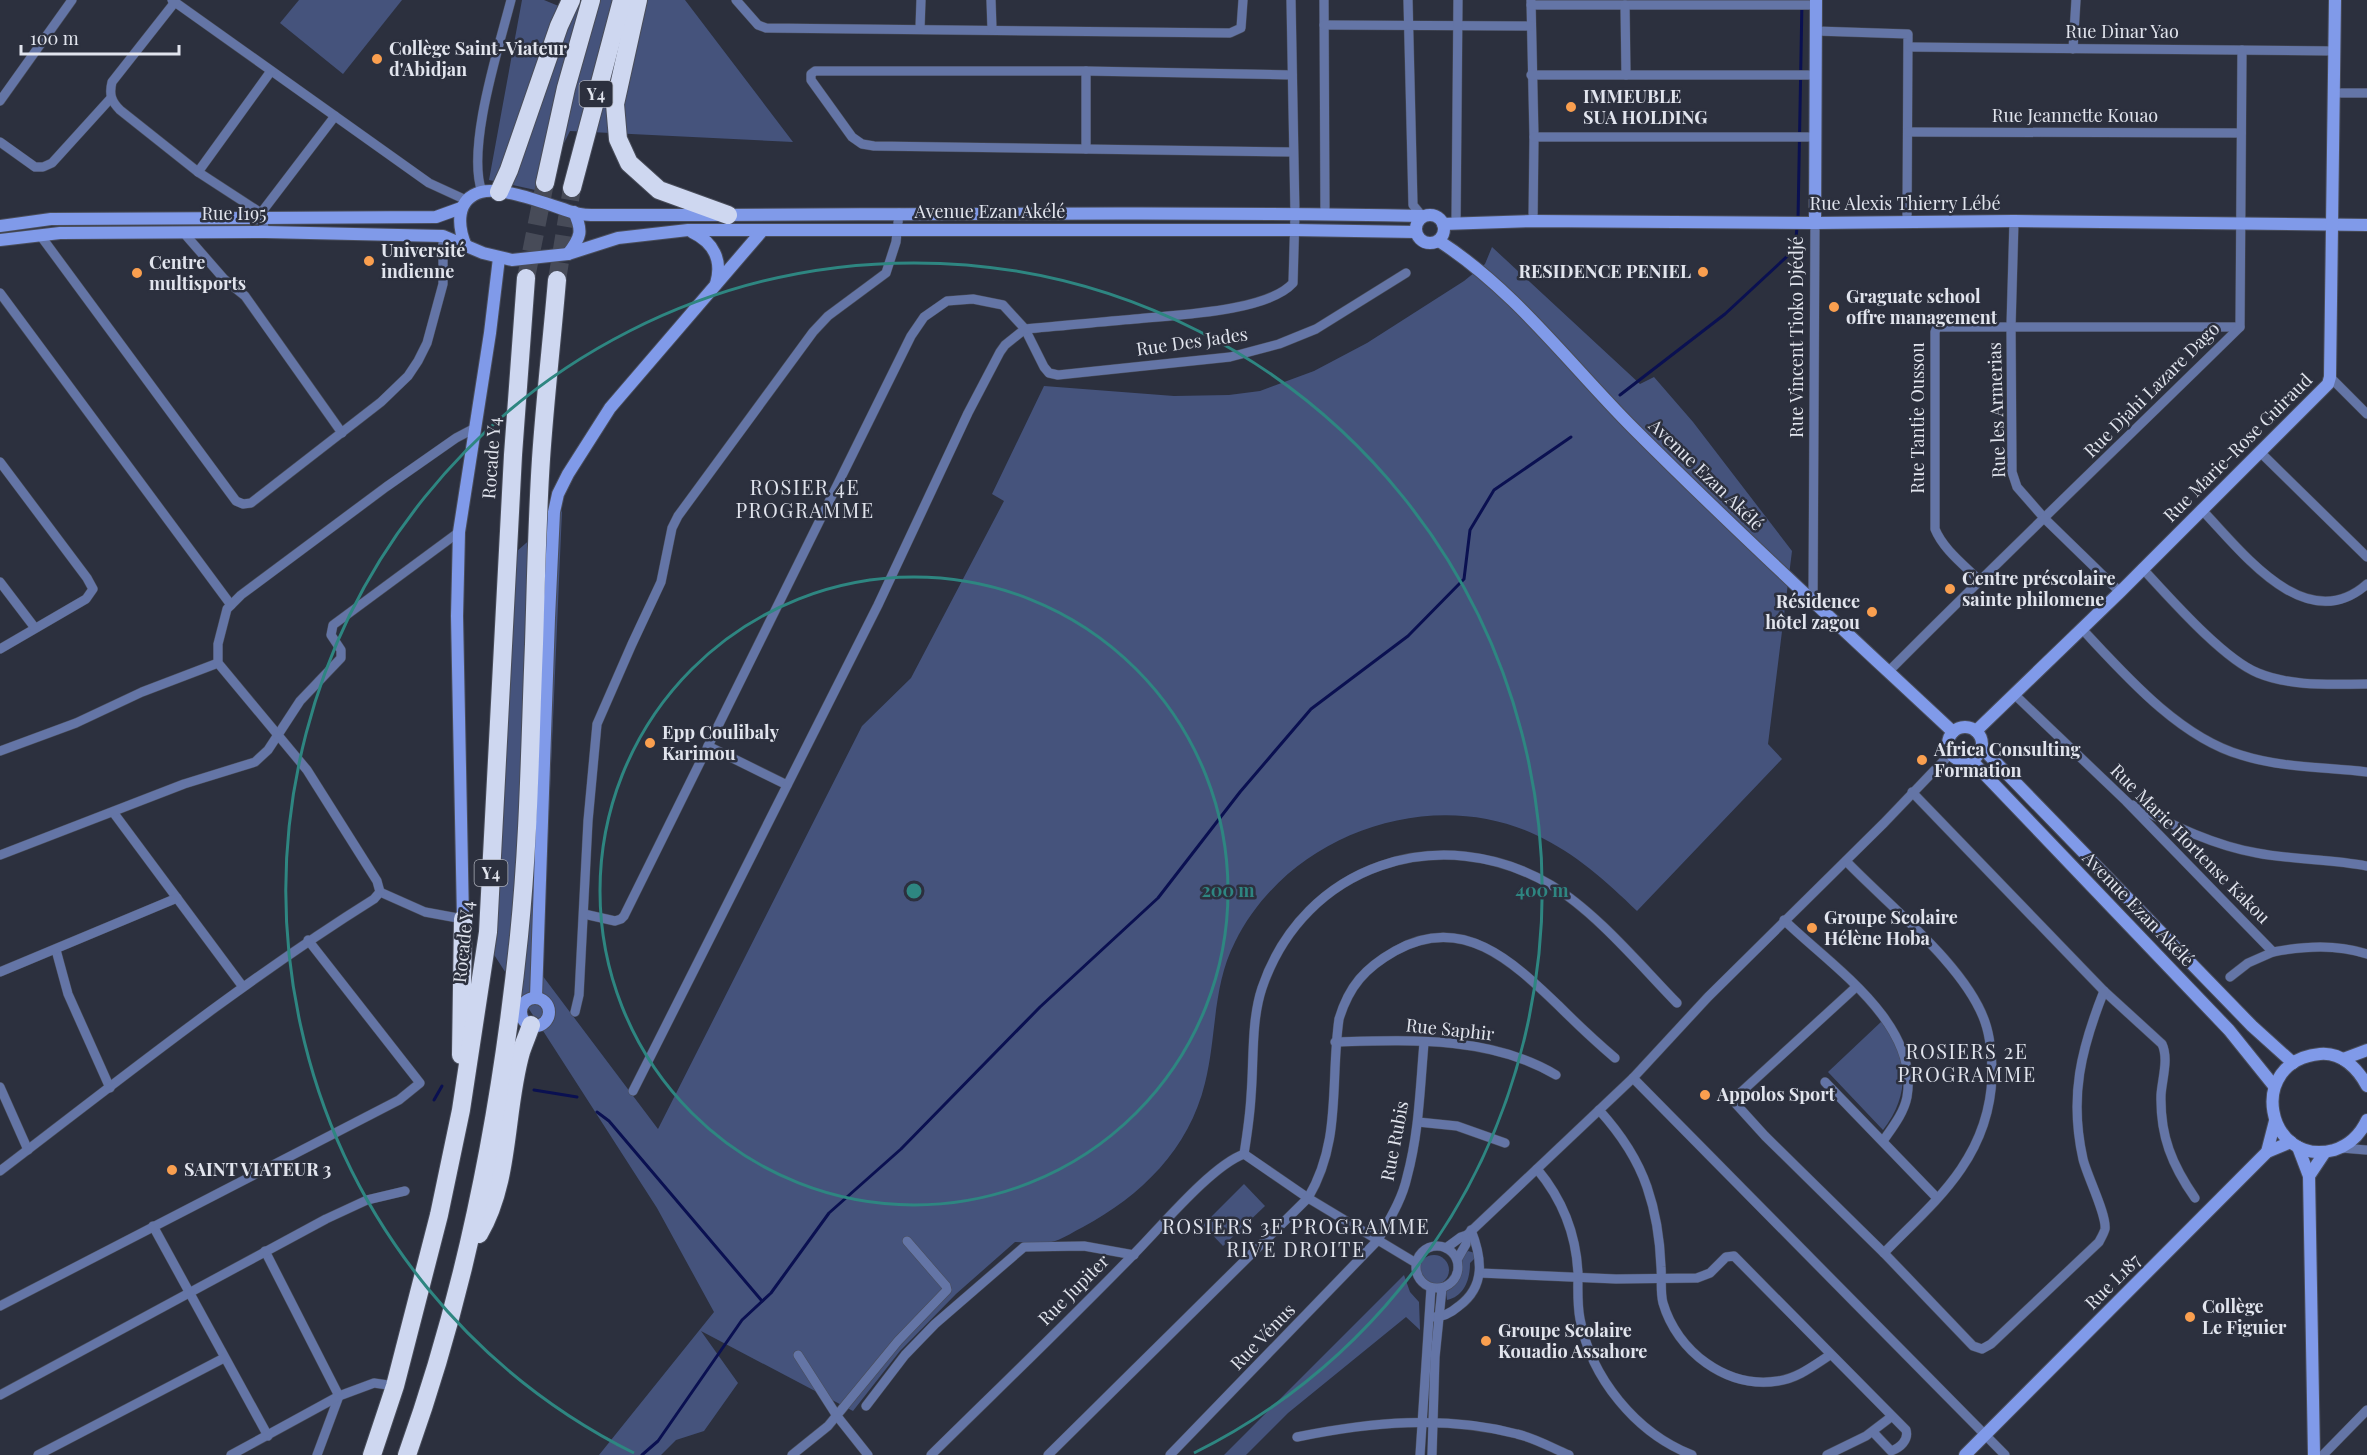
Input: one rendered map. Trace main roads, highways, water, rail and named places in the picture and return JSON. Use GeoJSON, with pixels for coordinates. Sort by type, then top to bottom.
{"type":"FeatureCollection","features":[{"type":"Feature","properties":{"kind":"highway"},"geometry":{"type":"LineString","coordinates":[[491,192],[509,170],[559,26],[571,0]]}},
{"type":"Feature","properties":{"kind":"highway","name":"Y4"},"geometry":{"type":"LineString","coordinates":[[545,183],[566,88],[591,0]]}},
{"type":"Feature","properties":{"kind":"highway","name":"Y4"},"geometry":{"type":"LineString","coordinates":[[573,188],[622,0]]}},
{"type":"Feature","properties":{"kind":"highway"},"geometry":{"type":"LineString","coordinates":[[638,0],[615,104],[618,139],[629,163],[659,190],[728,215]]}},
{"type":"Feature","properties":{"kind":"highway","name":"Rocade Y4"},"geometry":{"type":"LineString","coordinates":[[372,1455],[395,1386],[439,1215],[461,1110],[488,932],[513,455],[526,278]]}},
{"type":"Feature","properties":{"kind":"highway","name":"Y4"},"geometry":{"type":"LineString","coordinates":[[407,1455],[428,1397],[468,1254],[494,1117],[520,934],[541,459],[556,280]]}},
{"type":"Feature","properties":{"kind":"highway"},"geometry":{"type":"LineString","coordinates":[[461,1110],[463,919]]}},
{"type":"Feature","properties":{"kind":"highway"},"geometry":{"type":"LineString","coordinates":[[468,1254],[482,1230],[493,1200],[503,1158],[521,1053],[531,1025]]}},
{"type":"Feature","properties":{"kind":"waterway"},"geometry":{"type":"LineString","coordinates":[[1798,220],[1802,0]]}},
{"type":"Feature","properties":{"kind":"waterway"},"geometry":{"type":"LineString","coordinates":[[1620,395],[1725,314],[1795,249],[1797,227]]}},
{"type":"Feature","properties":{"kind":"waterway"},"geometry":{"type":"LineString","coordinates":[[642,1455],[658,1441],[742,1320],[771,1293],[829,1213],[901,1149],[1040,1007],[1158,898],[1240,792],[1311,709],[1408,636],[1464,579],[1470,530],[1494,490],[1571,437]]}},
{"type":"Feature","properties":{"kind":"waterway"},"geometry":{"type":"LineString","coordinates":[[434,1100],[442,1086]]}},
{"type":"Feature","properties":{"kind":"waterway"},"geometry":{"type":"LineString","coordinates":[[534,1090],[577,1097]]}},
{"type":"Feature","properties":{"kind":"waterway"},"geometry":{"type":"LineString","coordinates":[[597,1112],[609,1121],[762,1301]]}},
{"type":"Feature","properties":{"kind":"tunnel"},"geometry":{"type":"LineString","coordinates":[[526,278],[545,183]]}},
{"type":"Feature","properties":{"kind":"tunnel"},"geometry":{"type":"LineString","coordinates":[[557,280],[572,188]]}},
{"type":"Feature","properties":{"kind":"place","name":"Collège Saint-Viateur d'Abidjan"},"geometry":{"type":"Point","coordinates":[377,59]}},
{"type":"Feature","properties":{"kind":"place","name":"IMMEUBLE SUA HOLDING"},"geometry":{"type":"Point","coordinates":[1571,107]}},
{"type":"Feature","properties":{"kind":"place","name":"Université indienne"},"geometry":{"type":"Point","coordinates":[369,261]}},
{"type":"Feature","properties":{"kind":"place","name":"RESIDENCE PENIEL"},"geometry":{"type":"Point","coordinates":[1703,272]}},
{"type":"Feature","properties":{"kind":"place","name":"Centre multisports"},"geometry":{"type":"Point","coordinates":[137,273]}},
{"type":"Feature","properties":{"kind":"place","name":"Graguate school offre management"},"geometry":{"type":"Point","coordinates":[1834,307]}},
{"type":"Feature","properties":{"kind":"place","name":"Centre préscolaire sainte philomene"},"geometry":{"type":"Point","coordinates":[1950,589]}},
{"type":"Feature","properties":{"kind":"place","name":"Résidence hôtel zagou"},"geometry":{"type":"Point","coordinates":[1872,612]}},
{"type":"Feature","properties":{"kind":"place","name":"Epp Coulibaly Karimou"},"geometry":{"type":"Point","coordinates":[650,743]}},
{"type":"Feature","properties":{"kind":"place","name":"Africa Consulting Formation"},"geometry":{"type":"Point","coordinates":[1922,760]}},
{"type":"Feature","properties":{"kind":"place","name":"Groupe Scolaire Hélène Hoba"},"geometry":{"type":"Point","coordinates":[1812,928]}},
{"type":"Feature","properties":{"kind":"place","name":"Appolos Sport"},"geometry":{"type":"Point","coordinates":[1705,1095]}},
{"type":"Feature","properties":{"kind":"place","name":"SAINT VIATEUR 3"},"geometry":{"type":"Point","coordinates":[172,1170]}},
{"type":"Feature","properties":{"kind":"place","name":"Collège Le Figuier"},"geometry":{"type":"Point","coordinates":[2190,1317]}},
{"type":"Feature","properties":{"kind":"place","name":"Groupe Scolaire Kouadio Assahore"},"geometry":{"type":"Point","coordinates":[1486,1341]}},
{"type":"Feature","properties":{"kind":"district","name":"ROSIER 4E PROGRAMME"},"geometry":{"type":"Point","coordinates":[805,500]}},
{"type":"Feature","properties":{"kind":"district","name":"ROSIERS 2E PROGRAMME"},"geometry":{"type":"Point","coordinates":[1967,1064]}},
{"type":"Feature","properties":{"kind":"district","name":"ROSIERS 3E PROGRAMME RIVE DROITE"},"geometry":{"type":"Point","coordinates":[1296,1238]}}]}
